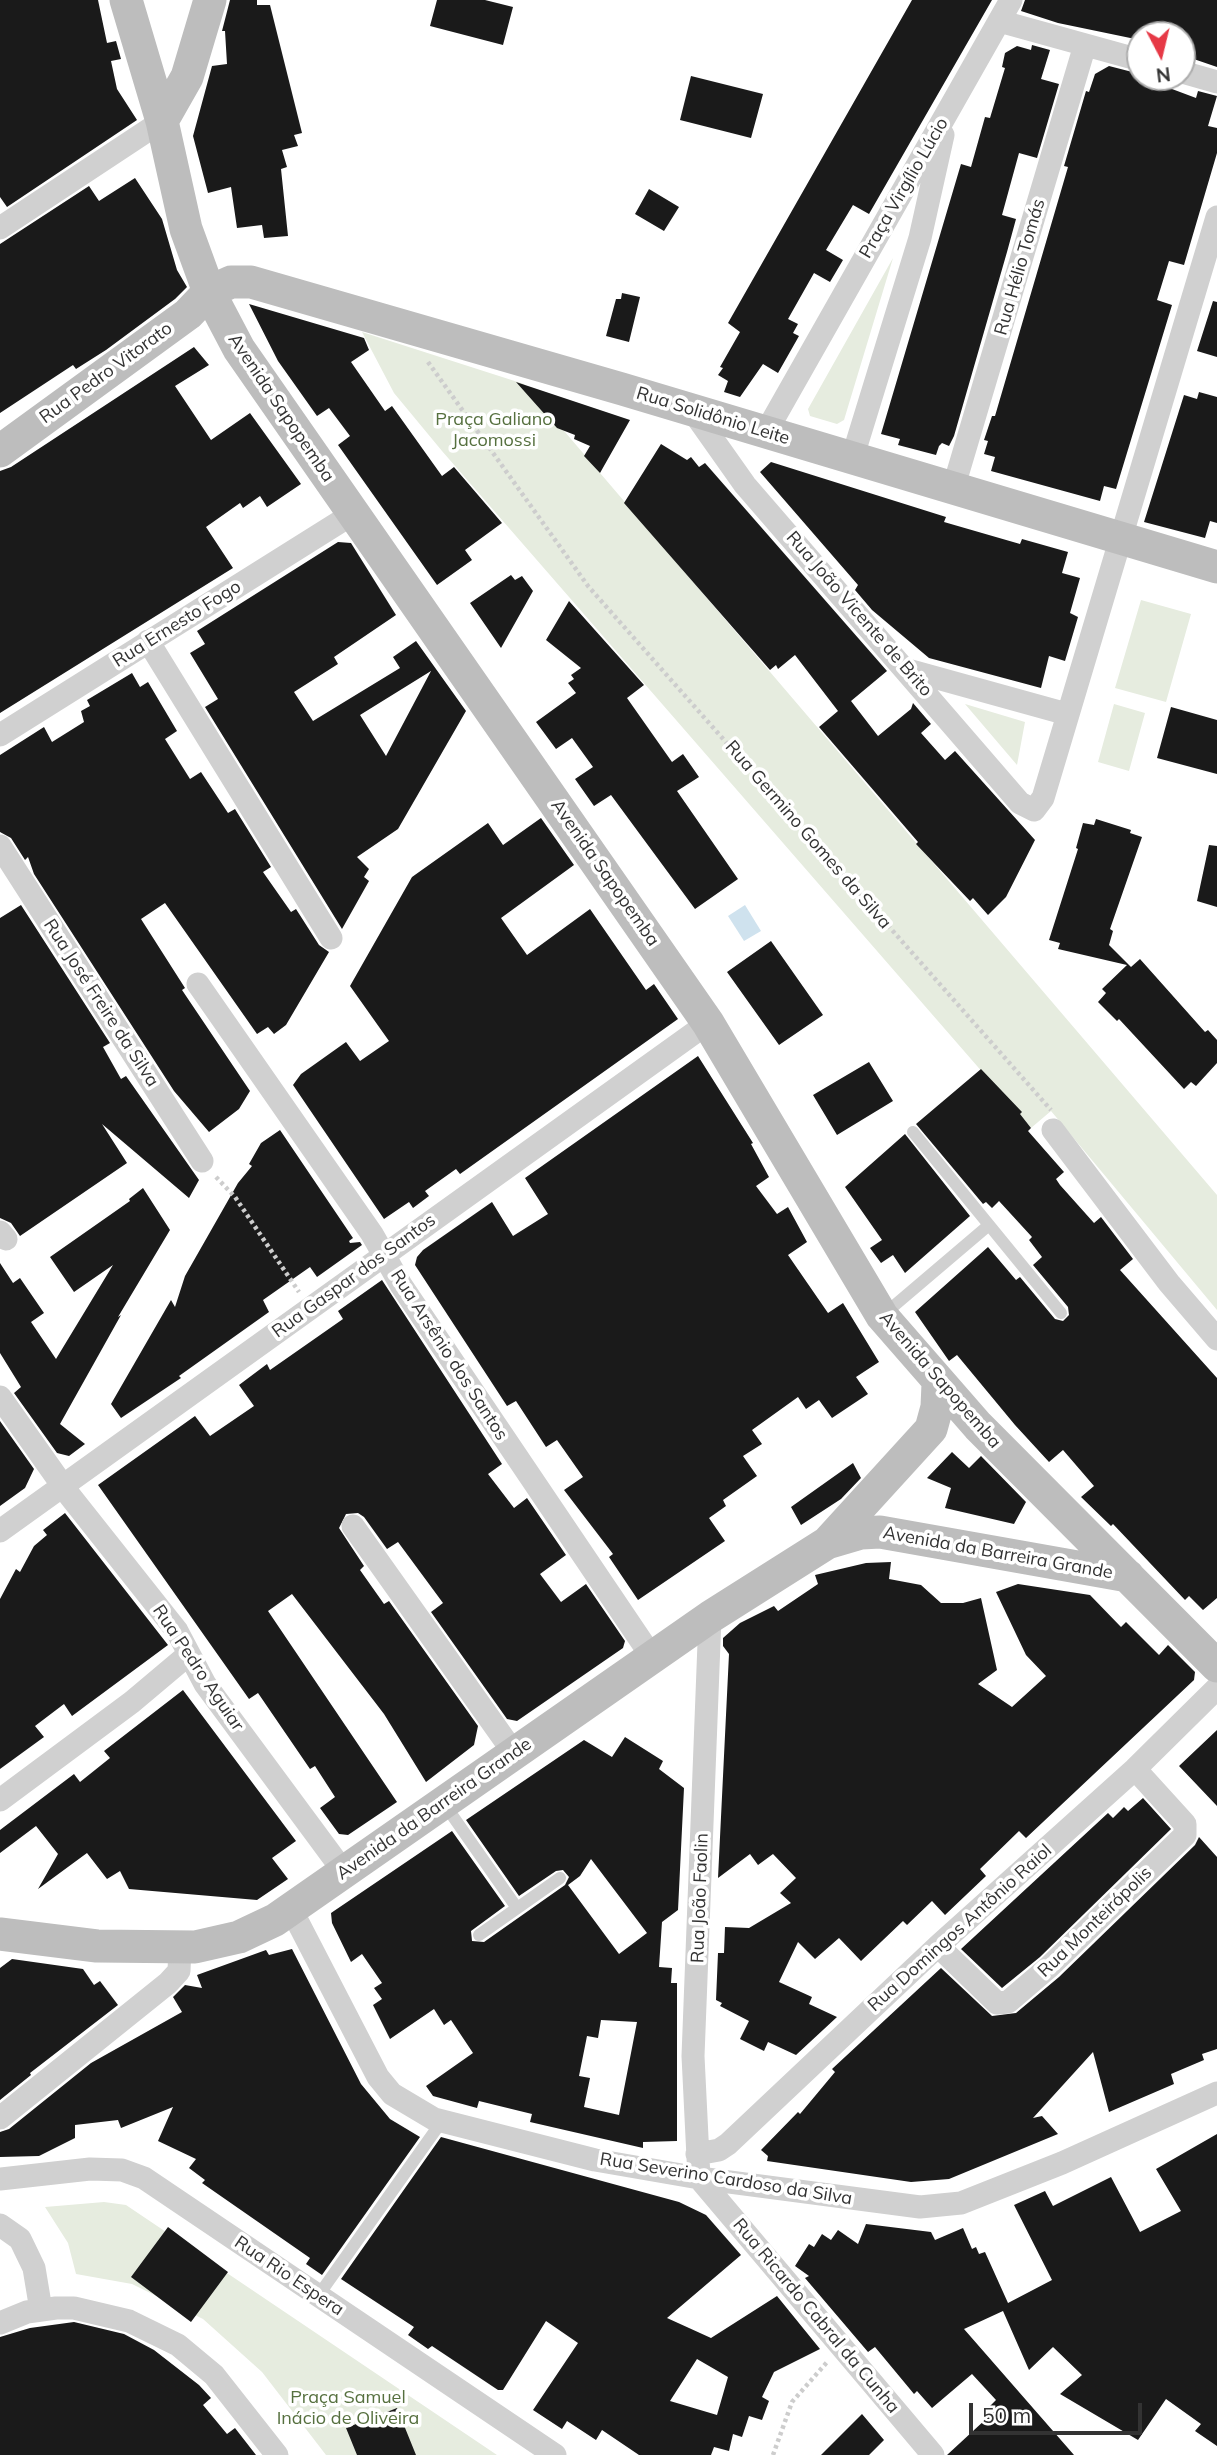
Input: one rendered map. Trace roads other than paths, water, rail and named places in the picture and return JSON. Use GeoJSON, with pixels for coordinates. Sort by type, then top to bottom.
{"type":"FeatureCollection","features":[{"type":"Feature","properties":{"kind":"main road","name":"Avenida Sapopemba"},"geometry":{"type":"LineString","coordinates":[[126,0],[162,121],[186,229],[209,292],[239,349],[708,1023],[882,1316],[978,1426],[1217,1666]]}},
{"type":"Feature","properties":{"kind":"main road"},"geometry":{"type":"LineString","coordinates":[[162,121],[187,77],[210,0]]}},
{"type":"Feature","properties":{"kind":"main road","name":"Rua Solidônio Leite"},"geometry":{"type":"LineString","coordinates":[[209,292],[231,282],[268,285],[1217,567]]}},
{"type":"Feature","properties":{"kind":"main road","name":"Rua Pedro Vitorato"},"geometry":{"type":"LineString","coordinates":[[0,451],[188,314],[209,292]]}},
{"type":"Feature","properties":{"kind":"main road","name":"Avenida da Barreira Grande"},"geometry":{"type":"LineString","coordinates":[[1,1935],[97,1946],[195,1947],[239,1937],[291,1909],[709,1618],[827,1543],[930,1429],[937,1407],[939,1384]]}},
{"type":"Feature","properties":{"kind":"main road"},"geometry":{"type":"LineString","coordinates":[[930,1429],[978,1426]]}},
{"type":"Feature","properties":{"kind":"main road"},"geometry":{"type":"LineString","coordinates":[[875,1490],[879,1515],[897,1534]]}},
{"type":"Feature","properties":{"kind":"main road"},"geometry":{"type":"LineString","coordinates":[[1050,1563],[1070,1548],[1074,1523]]}},
{"type":"Feature","properties":{"kind":"main road","name":"Avenida da Barreira Grande"},"geometry":{"type":"LineString","coordinates":[[827,1543],[866,1532],[897,1534],[1128,1576]]}},
{"type":"Feature","properties":{"kind":"street"},"geometry":{"type":"LineString","coordinates":[[948,111],[1011,0]]}},
{"type":"Feature","properties":{"kind":"street"},"geometry":{"type":"LineString","coordinates":[[999,21],[1126,56]]}},
{"type":"Feature","properties":{"kind":"street","name":"Rua Hélio Tomás"},"geometry":{"type":"LineString","coordinates":[[953,489],[1085,45]]}},
{"type":"Feature","properties":{"kind":"street"},"geometry":{"type":"LineString","coordinates":[[1196,76],[1217,82]]}},
{"type":"Feature","properties":{"kind":"street","name":"Praça Virgílio Lúcio"},"geometry":{"type":"LineString","coordinates":[[766,432],[948,111]]}},
{"type":"Feature","properties":{"kind":"street","name":"Praça Virgílio Lúcio"},"geometry":{"type":"LineString","coordinates":[[852,459],[920,238],[948,111]]}},
{"type":"Feature","properties":{"kind":"street"},"geometry":{"type":"LineString","coordinates":[[0,228],[162,121]]}},
{"type":"Feature","properties":{"kind":"street"},"geometry":{"type":"LineString","coordinates":[[908,670],[1067,714],[1217,217]]}},
{"type":"Feature","properties":{"kind":"street","name":"Rua João Vicente de Brito"},"geometry":{"type":"LineString","coordinates":[[692,410],[746,485],[1020,803],[1034,810],[1043,798],[1067,714]]}},
{"type":"Feature","properties":{"kind":"street","name":"Rua Ernesto Fogo"},"geometry":{"type":"LineString","coordinates":[[0,735],[354,513]]}},
{"type":"Feature","properties":{"kind":"street"},"geometry":{"type":"LineString","coordinates":[[148,641],[331,938]]}},
{"type":"Feature","properties":{"kind":"street","name":"Rua José Freire da Silva"},"geometry":{"type":"LineString","coordinates":[[0,846],[202,1161]]}},
{"type":"Feature","properties":{"kind":"street","name":"Rua Arsênio dos Santos"},"geometry":{"type":"LineString","coordinates":[[198,984],[384,1254],[408,1296],[652,1657]]}},
{"type":"Feature","properties":{"kind":"street","name":"Rua Gaspar dos Santos"},"geometry":{"type":"LineString","coordinates":[[0,1531],[708,1023]]}},
{"type":"Feature","properties":{"kind":"street"},"geometry":{"type":"LineString","coordinates":[[1053,1130],[1169,1283],[1217,1339]]}},
{"type":"Feature","properties":{"kind":"street","name":"Rua Pedro Aguiar"},"geometry":{"type":"LineString","coordinates":[[0,1397],[63,1486],[177,1631],[205,1685],[344,1872]]}},
{"type":"Feature","properties":{"kind":"street"},"geometry":{"type":"LineString","coordinates":[[353,1526],[514,1753]]}},
{"type":"Feature","properties":{"kind":"street","name":"Rua João Faolin"},"geometry":{"type":"LineString","coordinates":[[699,2178],[694,2056],[709,1618]]}},
{"type":"Feature","properties":{"kind":"street"},"geometry":{"type":"LineString","coordinates":[[0,1800],[132,1702],[189,1654]]}},
{"type":"Feature","properties":{"kind":"street","name":"Rua Domingos Antônio Raiol"},"geometry":{"type":"LineString","coordinates":[[697,2154],[719,2150],[727,2144],[938,1946],[1135,1769],[1217,1688]]}},
{"type":"Feature","properties":{"kind":"street","name":"Rua Monteirópolis"},"geometry":{"type":"LineString","coordinates":[[938,1946],[997,2003],[1008,2001],[1049,1967],[1185,1835],[1185,1824],[1135,1769]]}},
{"type":"Feature","properties":{"kind":"street","name":"Rua Severino Cardoso da Silva"},"geometry":{"type":"LineString","coordinates":[[291,1909],[378,2077],[392,2094],[410,2107],[442,2121],[595,2160],[699,2178],[920,2207],[961,2203],[1051,2168],[1217,2093]]}},
{"type":"Feature","properties":{"kind":"street"},"geometry":{"type":"LineString","coordinates":[[0,2118],[169,1983],[179,1971],[180,1947]]}},
{"type":"Feature","properties":{"kind":"street","name":"Rua Rio Espera"},"geometry":{"type":"LineString","coordinates":[[0,2179],[90,2169],[122,2170],[144,2178],[555,2455]]}},
{"type":"Feature","properties":{"kind":"street","name":"Rua Ricardo Cabral da Cunha"},"geometry":{"type":"LineString","coordinates":[[699,2178],[933,2455]]}},
{"type":"Feature","properties":{"kind":"street"},"geometry":{"type":"LineString","coordinates":[[0,2225],[20,2239],[34,2268],[41,2310]]}},
{"type":"Feature","properties":{"kind":"street"},"geometry":{"type":"LineString","coordinates":[[0,2323],[27,2312],[74,2308],[130,2321],[178,2345],[214,2375],[276,2455]]}},
{"type":"Feature","properties":{"kind":"lane"},"geometry":{"type":"LineString","coordinates":[[913,1132],[1061,1313]]}},
{"type":"Feature","properties":{"kind":"lane"},"geometry":{"type":"LineString","coordinates":[[882,1316],[989,1225]]}},
{"type":"Feature","properties":{"kind":"lane"},"geometry":{"type":"LineString","coordinates":[[443,1803],[517,1908]]}},
{"type":"Feature","properties":{"kind":"lane"},"geometry":{"type":"LineString","coordinates":[[479,1935],[560,1878]]}},
{"type":"Feature","properties":{"kind":"lane"},"geometry":{"type":"LineString","coordinates":[[318,2296],[442,2121]]}},
{"type":"Feature","properties":{"kind":"water"},"geometry":{"type":"Polygon","coordinates":[[[745,905],[761,931],[744,941],[728,916],[745,905]]]}},
{"type":"Feature","properties":{"kind":"park label","name":"Praça Galiano Jacomossi"},"geometry":{"type":"Point","coordinates":[494,430]}},
{"type":"Feature","properties":{"kind":"park label","name":"Praça Samuel Inácio de Oliveira"},"geometry":{"type":"Point","coordinates":[348,2408]}}]}
